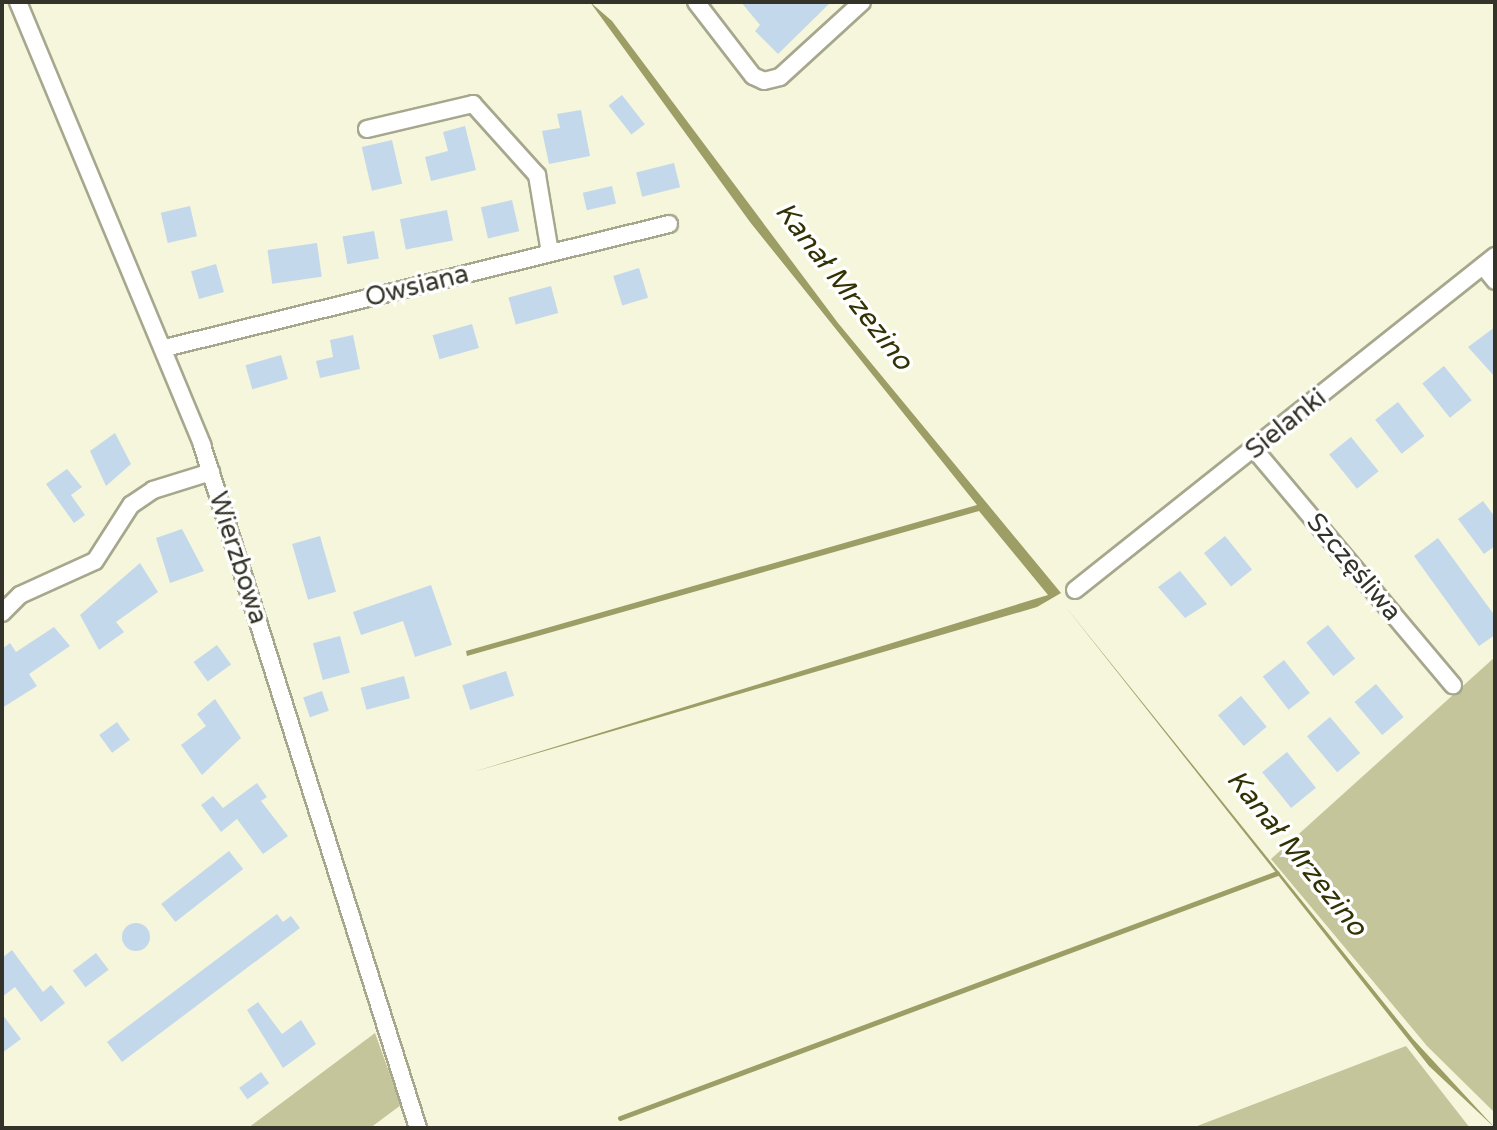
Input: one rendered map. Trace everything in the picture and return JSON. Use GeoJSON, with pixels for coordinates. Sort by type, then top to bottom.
{"type":"FeatureCollection","features":[{"type":"Feature","properties":{"kind":"street","name":"Wierzbowa"},"geometry":{"type":"LineString","coordinates":[[18,2],[165,348],[211,472],[418,1128]]}},
{"type":"Feature","properties":{"kind":"street"},"geometry":{"type":"LineString","coordinates":[[696,2],[753,76],[764,81],[780,77],[862,2]]}},
{"type":"Feature","properties":{"kind":"street"},"geometry":{"type":"LineString","coordinates":[[367,129],[473,104],[537,175],[550,253]]}},
{"type":"Feature","properties":{"kind":"street","name":"Owsiana"},"geometry":{"type":"LineString","coordinates":[[165,348],[669,224]]}},
{"type":"Feature","properties":{"kind":"street"},"geometry":{"type":"LineString","coordinates":[[1489,261],[1495,281]]}},
{"type":"Feature","properties":{"kind":"street","name":"Sielanki"},"geometry":{"type":"LineString","coordinates":[[1075,590],[1489,261]]}},
{"type":"Feature","properties":{"kind":"street","name":"Szczęśliwa"},"geometry":{"type":"LineString","coordinates":[[1254,449],[1453,685]]}},
{"type":"Feature","properties":{"kind":"street"},"geometry":{"type":"LineString","coordinates":[[2,613],[20,595],[95,561],[131,505],[153,490],[211,472]]}},
{"type":"Feature","properties":{"kind":"green space"},"geometry":{"type":"Polygon","coordinates":[[[1495,657],[1495,1113],[1427,1046],[1271,859],[1495,657]]]}},
{"type":"Feature","properties":{"kind":"green space"},"geometry":{"type":"Polygon","coordinates":[[[375,1033],[401,1105],[370,1128],[248,1128],[375,1033]]]}},
{"type":"Feature","properties":{"kind":"green space"},"geometry":{"type":"Polygon","coordinates":[[[1406,1046],[1470,1128],[1192,1128],[1406,1046]]]}},
{"type":"Feature","properties":{"kind":"shaded area"},"geometry":{"type":"Polygon","coordinates":[[[590,2],[612,21],[838,323],[1061,593],[1037,607],[473,772],[1048,595],[979,511],[467,656],[466,651],[977,505],[750,222],[590,2]]]}},
{"type":"Feature","properties":{"kind":"shaded area"},"geometry":{"type":"Polygon","coordinates":[[[1065,606],[1413,1039],[1495,1128],[1429,1066],[1065,606]]]}},
{"type":"Feature","properties":{"kind":"building"},"geometry":{"type":"Polygon","coordinates":[[[741,2],[831,2],[778,54],[755,31],[760,25],[741,2]]]}},
{"type":"Feature","properties":{"kind":"building"},"geometry":{"type":"Polygon","coordinates":[[[622,95],[645,124],[631,135],[609,105],[622,95]]]}},
{"type":"Feature","properties":{"kind":"building"},"geometry":{"type":"Polygon","coordinates":[[[581,110],[590,156],[549,164],[542,131],[560,128],[557,114],[581,110]]]}},
{"type":"Feature","properties":{"kind":"building"},"geometry":{"type":"Polygon","coordinates":[[[465,126],[476,170],[431,181],[425,157],[448,151],[443,132],[465,126]]]}},
{"type":"Feature","properties":{"kind":"building"},"geometry":{"type":"Polygon","coordinates":[[[392,140],[402,184],[372,191],[362,147],[392,140]]]}},
{"type":"Feature","properties":{"kind":"building"},"geometry":{"type":"Polygon","coordinates":[[[674,163],[680,187],[642,197],[636,172],[674,163]]]}},
{"type":"Feature","properties":{"kind":"building"},"geometry":{"type":"Polygon","coordinates":[[[612,186],[616,204],[587,210],[583,193],[612,186]]]}},
{"type":"Feature","properties":{"kind":"building"},"geometry":{"type":"Polygon","coordinates":[[[512,200],[519,231],[488,238],[481,207],[512,200]]]}},
{"type":"Feature","properties":{"kind":"building"},"geometry":{"type":"Polygon","coordinates":[[[190,206],[197,236],[168,243],[161,213],[190,206]]]}},
{"type":"Feature","properties":{"kind":"building"},"geometry":{"type":"Polygon","coordinates":[[[447,210],[453,240],[406,250],[400,219],[447,210]]]}},
{"type":"Feature","properties":{"kind":"building"},"geometry":{"type":"Polygon","coordinates":[[[374,231],[379,259],[347,264],[342,237],[374,231]]]}},
{"type":"Feature","properties":{"kind":"building"},"geometry":{"type":"Polygon","coordinates":[[[317,243],[322,277],[272,284],[267,250],[317,243]]]}},
{"type":"Feature","properties":{"kind":"building"},"geometry":{"type":"Polygon","coordinates":[[[216,264],[224,292],[199,299],[191,271],[216,264]]]}},
{"type":"Feature","properties":{"kind":"building"},"geometry":{"type":"Polygon","coordinates":[[[639,268],[648,298],[622,306],[613,276],[639,268]]]}},
{"type":"Feature","properties":{"kind":"building"},"geometry":{"type":"Polygon","coordinates":[[[551,286],[558,313],[516,324],[508,297],[551,286]]]}},
{"type":"Feature","properties":{"kind":"building"},"geometry":{"type":"Polygon","coordinates":[[[472,324],[479,348],[439,359],[433,335],[472,324]]]}},
{"type":"Feature","properties":{"kind":"building"},"geometry":{"type":"Polygon","coordinates":[[[1495,327],[1495,377],[1468,347],[1495,327]]]}},
{"type":"Feature","properties":{"kind":"building"},"geometry":{"type":"Polygon","coordinates":[[[353,335],[360,369],[320,378],[316,361],[333,357],[330,340],[353,335]]]}},
{"type":"Feature","properties":{"kind":"building"},"geometry":{"type":"Polygon","coordinates":[[[281,355],[288,379],[252,389],[245,365],[281,355]]]}},
{"type":"Feature","properties":{"kind":"building"},"geometry":{"type":"Polygon","coordinates":[[[1444,366],[1472,400],[1450,418],[1422,384],[1444,366]]]}},
{"type":"Feature","properties":{"kind":"building"},"geometry":{"type":"Polygon","coordinates":[[[1398,402],[1424,436],[1402,454],[1375,420],[1398,402]]]}},
{"type":"Feature","properties":{"kind":"building"},"geometry":{"type":"Polygon","coordinates":[[[115,433],[131,464],[106,486],[90,451],[115,433]]]}},
{"type":"Feature","properties":{"kind":"building"},"geometry":{"type":"Polygon","coordinates":[[[1351,437],[1379,471],[1357,489],[1329,455],[1351,437]]]}},
{"type":"Feature","properties":{"kind":"building"},"geometry":{"type":"Polygon","coordinates":[[[67,469],[82,487],[71,495],[85,515],[74,523],[46,484],[67,469]]]}},
{"type":"Feature","properties":{"kind":"building"},"geometry":{"type":"Polygon","coordinates":[[[1483,501],[1495,517],[1495,546],[1484,554],[1458,519],[1483,501]]]}},
{"type":"Feature","properties":{"kind":"building"},"geometry":{"type":"Polygon","coordinates":[[[182,529],[204,571],[170,583],[156,538],[182,529]]]}},
{"type":"Feature","properties":{"kind":"building"},"geometry":{"type":"Polygon","coordinates":[[[320,536],[336,592],[308,600],[292,544],[320,536]]]}},
{"type":"Feature","properties":{"kind":"building"},"geometry":{"type":"Polygon","coordinates":[[[1225,536],[1252,569],[1231,586],[1204,553],[1225,536]]]}},
{"type":"Feature","properties":{"kind":"building"},"geometry":{"type":"Polygon","coordinates":[[[1438,538],[1495,616],[1495,635],[1479,646],[1414,556],[1438,538]]]}},
{"type":"Feature","properties":{"kind":"building"},"geometry":{"type":"Polygon","coordinates":[[[140,563],[158,592],[116,622],[124,632],[99,650],[80,615],[140,563]]]}},
{"type":"Feature","properties":{"kind":"building"},"geometry":{"type":"Polygon","coordinates":[[[1180,571],[1207,604],[1185,618],[1158,587],[1180,571]]]}},
{"type":"Feature","properties":{"kind":"building"},"geometry":{"type":"Polygon","coordinates":[[[431,585],[452,645],[415,657],[403,621],[361,635],[353,612],[431,585]]]}},
{"type":"Feature","properties":{"kind":"building"},"geometry":{"type":"Polygon","coordinates":[[[1328,625],[1355,658],[1333,676],[1306,643],[1328,625]]]}},
{"type":"Feature","properties":{"kind":"building"},"geometry":{"type":"Polygon","coordinates":[[[54,627],[70,646],[29,674],[37,686],[2,708],[2,649],[10,643],[16,652],[54,627]]]}},
{"type":"Feature","properties":{"kind":"building"},"geometry":{"type":"Polygon","coordinates":[[[340,636],[350,673],[323,680],[313,643],[340,636]]]}},
{"type":"Feature","properties":{"kind":"building"},"geometry":{"type":"Polygon","coordinates":[[[217,645],[231,664],[208,681],[194,662],[217,645]]]}},
{"type":"Feature","properties":{"kind":"building"},"geometry":{"type":"Polygon","coordinates":[[[1284,660],[1310,693],[1289,710],[1263,677],[1284,660]]]}},
{"type":"Feature","properties":{"kind":"building"},"geometry":{"type":"Polygon","coordinates":[[[506,671],[514,696],[470,710],[462,685],[506,671]]]}},
{"type":"Feature","properties":{"kind":"building"},"geometry":{"type":"Polygon","coordinates":[[[404,676],[410,698],[366,710],[361,688],[404,676]]]}},
{"type":"Feature","properties":{"kind":"building"},"geometry":{"type":"Polygon","coordinates":[[[1376,684],[1404,717],[1382,735],[1355,702],[1376,684]]]}},
{"type":"Feature","properties":{"kind":"building"},"geometry":{"type":"Polygon","coordinates":[[[322,691],[329,711],[310,717],[303,698],[322,691]]]}},
{"type":"Feature","properties":{"kind":"building"},"geometry":{"type":"Polygon","coordinates":[[[1241,696],[1267,727],[1244,746],[1218,715],[1241,696]]]}},
{"type":"Feature","properties":{"kind":"building"},"geometry":{"type":"Polygon","coordinates":[[[215,699],[241,738],[202,775],[181,745],[206,726],[197,714],[215,699]]]}},
{"type":"Feature","properties":{"kind":"building"},"geometry":{"type":"Polygon","coordinates":[[[1330,717],[1360,753],[1337,772],[1307,736],[1330,717]]]}},
{"type":"Feature","properties":{"kind":"building"},"geometry":{"type":"Polygon","coordinates":[[[117,722],[130,740],[112,753],[99,735],[117,722]]]}},
{"type":"Feature","properties":{"kind":"building"},"geometry":{"type":"Polygon","coordinates":[[[1287,752],[1316,788],[1291,808],[1262,772],[1287,752]]]}},
{"type":"Feature","properties":{"kind":"building"},"geometry":{"type":"Polygon","coordinates":[[[257,783],[267,797],[261,801],[288,836],[263,854],[237,819],[221,832],[201,805],[213,796],[223,808],[257,783]]]}},
{"type":"Feature","properties":{"kind":"building"},"geometry":{"type":"Polygon","coordinates":[[[229,851],[243,869],[175,922],[161,904],[229,851]]]}},
{"type":"Feature","properties":{"kind":"building"},"geometry":{"type":"Polygon","coordinates":[[[277,914],[283,922],[291,916],[300,928],[122,1062],[107,1042],[277,914]]]}},
{"type":"Feature","properties":{"kind":"building"},"geometry":{"type":"Polygon","coordinates":[[[136,923],[146,927],[150,937],[146,947],[136,951],[126,947],[122,937],[126,927],[136,923]]]}},
{"type":"Feature","properties":{"kind":"building"},"geometry":{"type":"Polygon","coordinates":[[[12,950],[43,992],[51,985],[65,1003],[41,1022],[15,987],[2,997],[2,958],[12,950]]]}},
{"type":"Feature","properties":{"kind":"building"},"geometry":{"type":"Polygon","coordinates":[[[96,953],[109,970],[85,987],[73,970],[96,953]]]}},
{"type":"Feature","properties":{"kind":"building"},"geometry":{"type":"Polygon","coordinates":[[[258,1002],[282,1034],[301,1020],[316,1044],[283,1068],[247,1010],[258,1002]]]}},
{"type":"Feature","properties":{"kind":"building"},"geometry":{"type":"Polygon","coordinates":[[[2,1014],[21,1039],[2,1053],[2,1014]]]}},
{"type":"Feature","properties":{"kind":"building"},"geometry":{"type":"Polygon","coordinates":[[[261,1072],[269,1083],[247,1099],[239,1088],[261,1072]]]}},
{"type":"Feature","properties":{"kind":"waterway","name":"Kanał Mrzezino"},"geometry":{"type":"LineString","coordinates":[[620,1118],[1277,873]]}}]}
